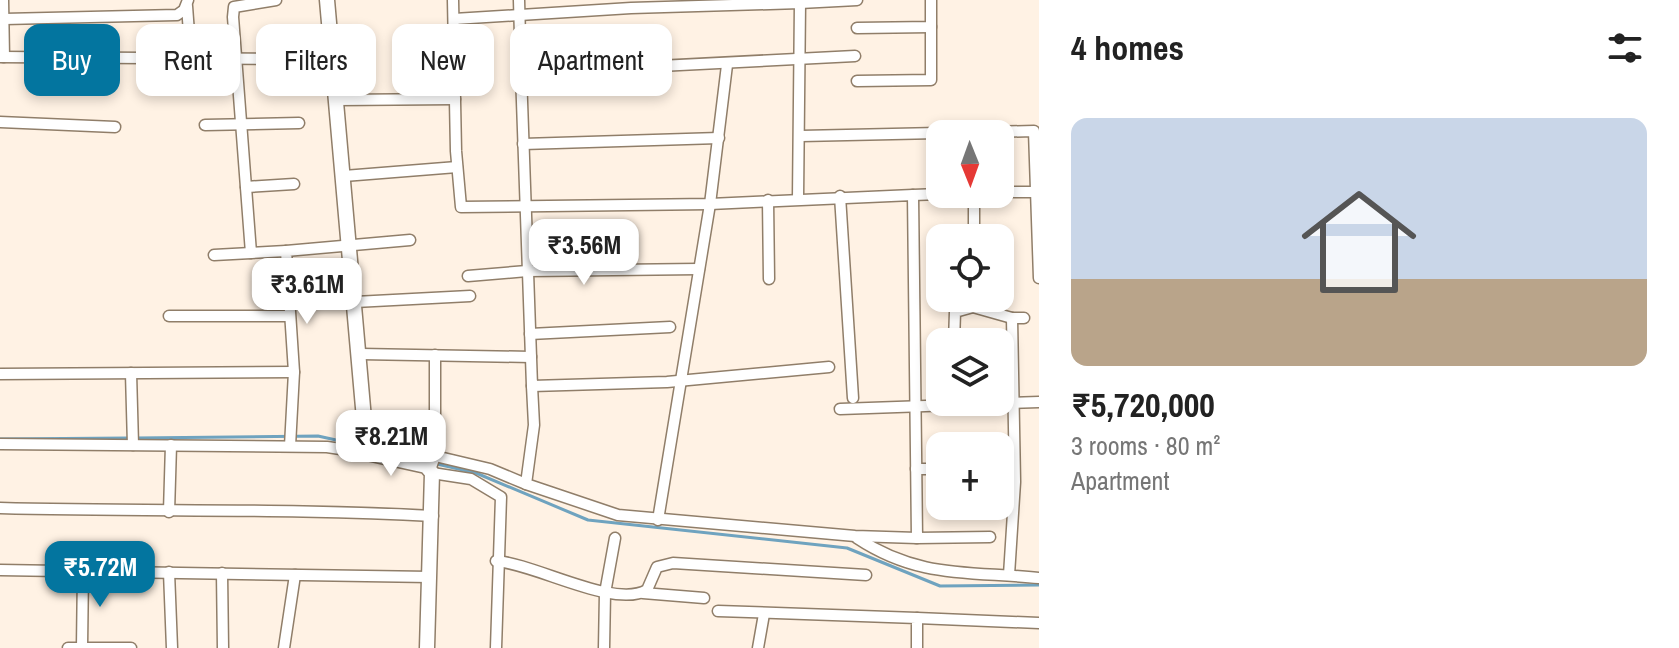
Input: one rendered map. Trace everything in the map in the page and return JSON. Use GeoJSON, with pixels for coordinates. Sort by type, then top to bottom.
{"type":"FeatureCollection","features":[{"type":"Feature","properties":{"kind":"main road"},"geometry":{"type":"LineString","coordinates":[[327,0],[361,354],[367,449],[433,465],[427,648]]}},
{"type":"Feature","properties":{"kind":"street"},"geometry":{"type":"LineString","coordinates":[[3,0],[2,57],[136,59]]}},
{"type":"Feature","properties":{"kind":"street"},"geometry":{"type":"LineString","coordinates":[[235,24],[234,3],[276,0]]}},
{"type":"Feature","properties":{"kind":"street"},"geometry":{"type":"LineString","coordinates":[[453,0],[457,167],[461,207],[710,204],[926,195]]}},
{"type":"Feature","properties":{"kind":"street"},"geometry":{"type":"LineString","coordinates":[[519,0],[519,24]]}},
{"type":"Feature","properties":{"kind":"street"},"geometry":{"type":"LineString","coordinates":[[454,19],[519,15],[586,5],[857,0]]}},
{"type":"Feature","properties":{"kind":"street"},"geometry":{"type":"LineString","coordinates":[[857,81],[931,80],[931,0]]}},
{"type":"Feature","properties":{"kind":"street"},"geometry":{"type":"LineString","coordinates":[[4,19],[177,15],[188,3]]}},
{"type":"Feature","properties":{"kind":"street"},"geometry":{"type":"LineString","coordinates":[[188,3],[189,24]]}},
{"type":"Feature","properties":{"kind":"street"},"geometry":{"type":"LineString","coordinates":[[798,198],[800,3]]}},
{"type":"Feature","properties":{"kind":"street"},"geometry":{"type":"LineString","coordinates":[[857,28],[931,27]]}},
{"type":"Feature","properties":{"kind":"street"},"geometry":{"type":"LineString","coordinates":[[672,67],[855,56]]}},
{"type":"Feature","properties":{"kind":"street"},"geometry":{"type":"LineString","coordinates":[[658,520],[710,204],[727,65]]}},
{"type":"Feature","properties":{"kind":"street"},"geometry":{"type":"LineString","coordinates":[[240,86],[251,253]]}},
{"type":"Feature","properties":{"kind":"street"},"geometry":{"type":"LineString","coordinates":[[522,96],[534,425],[526,484]]}},
{"type":"Feature","properties":{"kind":"street"},"geometry":{"type":"LineString","coordinates":[[337,100],[455,99]]}},
{"type":"Feature","properties":{"kind":"street"},"geometry":{"type":"LineString","coordinates":[[0,122],[115,127]]}},
{"type":"Feature","properties":{"kind":"street"},"geometry":{"type":"LineString","coordinates":[[205,125],[299,123]]}},
{"type":"Feature","properties":{"kind":"street"},"geometry":{"type":"LineString","coordinates":[[801,136],[1036,131],[1039,278]]}},
{"type":"Feature","properties":{"kind":"street"},"geometry":{"type":"LineString","coordinates":[[523,144],[719,138]]}},
{"type":"Feature","properties":{"kind":"street"},"geometry":{"type":"LineString","coordinates":[[344,176],[457,167]]}},
{"type":"Feature","properties":{"kind":"street"},"geometry":{"type":"LineString","coordinates":[[246,187],[294,184]]}},
{"type":"Feature","properties":{"kind":"street"},"geometry":{"type":"LineString","coordinates":[[1014,192],[1038,192]]}},
{"type":"Feature","properties":{"kind":"street"},"geometry":{"type":"LineString","coordinates":[[913,195],[917,538]]}},
{"type":"Feature","properties":{"kind":"street"},"geometry":{"type":"LineString","coordinates":[[840,196],[853,398]]}},
{"type":"Feature","properties":{"kind":"street"},"geometry":{"type":"LineString","coordinates":[[768,200],[769,279]]}},
{"type":"Feature","properties":{"kind":"street"},"geometry":{"type":"LineString","coordinates":[[214,255],[410,240]]}},
{"type":"Feature","properties":{"kind":"street"},"geometry":{"type":"LineString","coordinates":[[286,251],[294,372],[290,440]]}},
{"type":"Feature","properties":{"kind":"street"},"geometry":{"type":"LineString","coordinates":[[468,276],[527,271],[699,269]]}},
{"type":"Feature","properties":{"kind":"street"},"geometry":{"type":"LineString","coordinates":[[355,302],[470,296]]}},
{"type":"Feature","properties":{"kind":"street"},"geometry":{"type":"LineString","coordinates":[[998,312],[1012,318],[1024,318]]}},
{"type":"Feature","properties":{"kind":"street"},"geometry":{"type":"LineString","coordinates":[[169,316],[289,316]]}},
{"type":"Feature","properties":{"kind":"street"},"geometry":{"type":"LineString","coordinates":[[1009,575],[1016,403],[1012,318]]}},
{"type":"Feature","properties":{"kind":"street"},"geometry":{"type":"LineString","coordinates":[[530,334],[670,327]]}},
{"type":"Feature","properties":{"kind":"street"},"geometry":{"type":"LineString","coordinates":[[361,354],[531,357]]}},
{"type":"Feature","properties":{"kind":"street"},"geometry":{"type":"LineString","coordinates":[[433,465],[435,355]]}},
{"type":"Feature","properties":{"kind":"street"},"geometry":{"type":"LineString","coordinates":[[532,386],[682,380],[829,367]]}},
{"type":"Feature","properties":{"kind":"street"},"geometry":{"type":"LineString","coordinates":[[0,374],[294,372]]}},
{"type":"Feature","properties":{"kind":"street"},"geometry":{"type":"LineString","coordinates":[[131,373],[133,440]]}},
{"type":"Feature","properties":{"kind":"street"},"geometry":{"type":"LineString","coordinates":[[1016,403],[1039,402]]}},
{"type":"Feature","properties":{"kind":"street"},"geometry":{"type":"LineString","coordinates":[[840,409],[926,405]]}},
{"type":"Feature","properties":{"kind":"street"},"geometry":{"type":"LineString","coordinates":[[0,444],[133,440],[171,445],[290,440],[367,449]]}},
{"type":"Feature","properties":{"kind":"street"},"geometry":{"type":"LineString","coordinates":[[169,512],[171,445]]}},
{"type":"Feature","properties":{"kind":"street"},"geometry":{"type":"LineString","coordinates":[[433,465],[490,469],[618,515],[855,536],[990,537]]}},
{"type":"Feature","properties":{"kind":"street"},"geometry":{"type":"LineString","coordinates":[[433,465],[471,479],[501,497],[496,561],[496,648]]}},
{"type":"Feature","properties":{"kind":"street"},"geometry":{"type":"LineString","coordinates":[[916,469],[926,469]]}},
{"type":"Feature","properties":{"kind":"street"},"geometry":{"type":"LineString","coordinates":[[0,508],[169,512],[327,510],[433,516]]}},
{"type":"Feature","properties":{"kind":"street"},"geometry":{"type":"LineString","coordinates":[[855,536],[873,549],[918,566],[970,576],[1039,578]]}},
{"type":"Feature","properties":{"kind":"street"},"geometry":{"type":"LineString","coordinates":[[604,648],[605,593],[615,538]]}},
{"type":"Feature","properties":{"kind":"street"},"geometry":{"type":"LineString","coordinates":[[496,561],[527,565],[605,593],[704,598]]}},
{"type":"Feature","properties":{"kind":"street"},"geometry":{"type":"LineString","coordinates":[[643,593],[650,587],[657,567],[673,563],[866,575]]}},
{"type":"Feature","properties":{"kind":"street"},"geometry":{"type":"LineString","coordinates":[[0,570],[430,577]]}},
{"type":"Feature","properties":{"kind":"street"},"geometry":{"type":"LineString","coordinates":[[82,647],[83,571]]}},
{"type":"Feature","properties":{"kind":"street"},"geometry":{"type":"LineString","coordinates":[[169,572],[172,648]]}},
{"type":"Feature","properties":{"kind":"street"},"geometry":{"type":"LineString","coordinates":[[222,573],[223,648]]}},
{"type":"Feature","properties":{"kind":"street"},"geometry":{"type":"LineString","coordinates":[[284,648],[295,575]]}},
{"type":"Feature","properties":{"kind":"street"},"geometry":{"type":"LineString","coordinates":[[718,611],[1039,623]]}},
{"type":"Feature","properties":{"kind":"street"},"geometry":{"type":"LineString","coordinates":[[758,648],[764,614]]}},
{"type":"Feature","properties":{"kind":"street"},"geometry":{"type":"LineString","coordinates":[[917,618],[917,648]]}},
{"type":"Feature","properties":{"kind":"street"},"geometry":{"type":"LineString","coordinates":[[68,648],[131,648]]}},
{"type":"Feature","properties":{"kind":"waterway"},"geometry":{"type":"LineString","coordinates":[[136,438],[318,436],[363,446]]}},
{"type":"Feature","properties":{"kind":"waterway"},"geometry":{"type":"LineString","coordinates":[[0,439],[128,438]]}},
{"type":"Feature","properties":{"kind":"waterway"},"geometry":{"type":"LineString","coordinates":[[437,464],[476,473],[588,520],[847,548],[940,586],[1039,585]]}}]}
